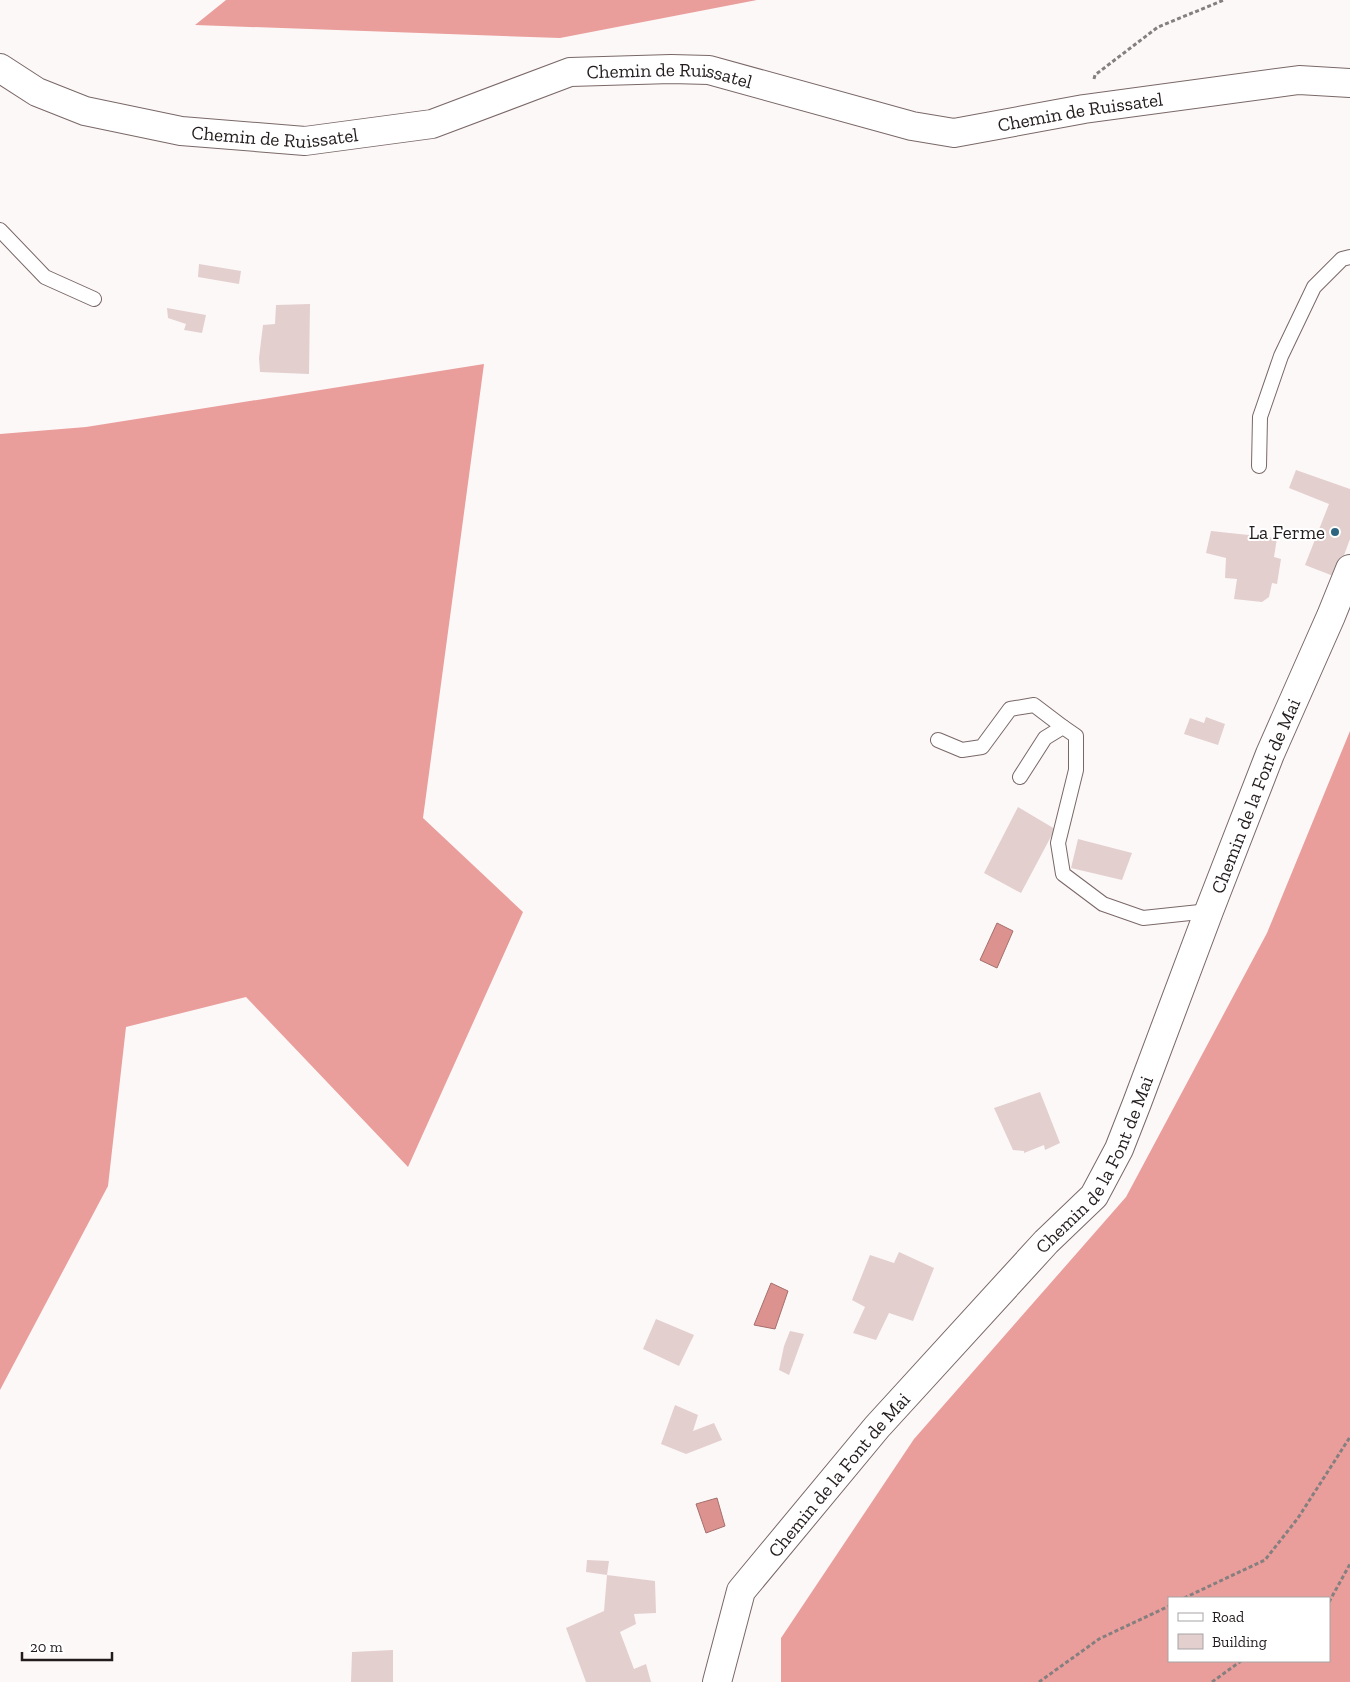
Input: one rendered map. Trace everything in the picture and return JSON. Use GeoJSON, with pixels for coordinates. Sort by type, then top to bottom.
{"type":"FeatureCollection","features":[{"type":"Feature","properties":{"kind":"street","name":"Chemin de Ruissatel"},"geometry":{"type":"LineString","coordinates":[[0,68],[37,92],[85,111],[182,131],[305,141],[432,124],[570,72],[671,69],[709,70],[912,126],[954,133],[1084,109],[1300,80],[1350,83]]}},
{"type":"Feature","properties":{"kind":"street","name":"Chemin de la Font de Mai"},"geometry":{"type":"LineString","coordinates":[[718,1682],[741,1591],[877,1427],[1046,1242],[1094,1196],[1119,1149],[1138,1103],[1209,911],[1270,754],[1350,569]]}},
{"type":"Feature","properties":{"kind":"lane"},"geometry":{"type":"LineString","coordinates":[[0,230],[45,277],[94,300]]}},
{"type":"Feature","properties":{"kind":"lane"},"geometry":{"type":"LineString","coordinates":[[1259,466],[1260,417],[1282,356],[1314,287],[1342,260],[1350,257]]}},
{"type":"Feature","properties":{"kind":"lane"},"geometry":{"type":"LineString","coordinates":[[938,740],[962,750],[982,747],[1010,709],[1034,705],[1076,736],[1076,770],[1058,843],[1063,874],[1104,904],[1143,918],[1209,911]]}},
{"type":"Feature","properties":{"kind":"lane"},"geometry":{"type":"LineString","coordinates":[[1020,776],[1046,738],[1062,727]]}},
{"type":"Feature","properties":{"kind":"path"},"geometry":{"type":"LineString","coordinates":[[1084,109],[1095,75],[1127,50],[1158,27],[1224,0]]}},
{"type":"Feature","properties":{"kind":"path"},"geometry":{"type":"LineString","coordinates":[[1186,1597],[1265,1560],[1298,1518],[1350,1437]]}},
{"type":"Feature","properties":{"kind":"path"},"geometry":{"type":"LineString","coordinates":[[1330,1600],[1350,1564]]}},
{"type":"Feature","properties":{"kind":"path"},"geometry":{"type":"LineString","coordinates":[[1039,1682],[1099,1639],[1168,1606]]}},
{"type":"Feature","properties":{"kind":"path"},"geometry":{"type":"LineString","coordinates":[[1212,1682],[1240,1662]]}},
{"type":"Feature","properties":{"kind":"shaded area"},"geometry":{"type":"Polygon","coordinates":[[[226,0],[757,0],[560,38],[195,25],[226,0]]]}},
{"type":"Feature","properties":{"kind":"shaded area"},"geometry":{"type":"Polygon","coordinates":[[[484,364],[423,818],[523,912],[408,1167],[246,997],[126,1027],[108,1186],[0,1390],[0,434],[86,427],[484,364]]]}},
{"type":"Feature","properties":{"kind":"shaded area"},"geometry":{"type":"Polygon","coordinates":[[[1350,731],[1350,1682],[781,1682],[781,1638],[914,1439],[1126,1197],[1267,933],[1350,731]]]}},
{"type":"Feature","properties":{"kind":"shaded area"},"geometry":{"type":"Polygon","coordinates":[[[997,923],[1013,931],[997,968],[980,960],[997,923]]]}},
{"type":"Feature","properties":{"kind":"shaded area"},"geometry":{"type":"Polygon","coordinates":[[[771,1283],[788,1291],[775,1329],[754,1325],[771,1283]]]}},
{"type":"Feature","properties":{"kind":"shaded area"},"geometry":{"type":"Polygon","coordinates":[[[717,1498],[725,1526],[706,1533],[696,1504],[717,1498]]]}},
{"type":"Feature","properties":{"kind":"building"},"geometry":{"type":"Polygon","coordinates":[[[199,264],[241,271],[239,284],[198,277],[199,264]]]}},
{"type":"Feature","properties":{"kind":"building"},"geometry":{"type":"Polygon","coordinates":[[[310,304],[309,374],[260,372],[259,358],[263,325],[275,324],[276,305],[310,304]]]}},
{"type":"Feature","properties":{"kind":"building"},"geometry":{"type":"Polygon","coordinates":[[[167,308],[206,315],[202,333],[184,330],[186,324],[168,318],[167,308]]]}},
{"type":"Feature","properties":{"kind":"building"},"geometry":{"type":"Polygon","coordinates":[[[1296,470],[1350,489],[1350,539],[1336,577],[1305,565],[1329,504],[1289,488],[1296,470]]]}},
{"type":"Feature","properties":{"kind":"building"},"geometry":{"type":"Polygon","coordinates":[[[1211,531],[1277,538],[1274,557],[1281,559],[1277,584],[1272,583],[1269,597],[1262,602],[1234,599],[1237,579],[1225,578],[1226,558],[1206,553],[1211,531]]]}},
{"type":"Feature","properties":{"kind":"building"},"geometry":{"type":"Polygon","coordinates":[[[1206,717],[1225,724],[1218,745],[1184,734],[1190,718],[1204,723],[1206,717]]]}},
{"type":"Feature","properties":{"kind":"building"},"geometry":{"type":"Polygon","coordinates":[[[1018,807],[1055,829],[1021,893],[984,873],[1018,807]]]}},
{"type":"Feature","properties":{"kind":"building"},"geometry":{"type":"Polygon","coordinates":[[[1078,839],[1132,853],[1122,880],[1071,868],[1078,839]]]}},
{"type":"Feature","properties":{"kind":"building"},"geometry":{"type":"Polygon","coordinates":[[[1040,1092],[1060,1143],[1045,1150],[1044,1145],[1024,1153],[1024,1151],[1013,1150],[994,1108],[1040,1092]]]}},
{"type":"Feature","properties":{"kind":"building"},"geometry":{"type":"Polygon","coordinates":[[[899,1252],[934,1268],[913,1321],[889,1313],[876,1340],[853,1333],[865,1307],[852,1300],[870,1255],[894,1263],[899,1252]]]}},
{"type":"Feature","properties":{"kind":"building"},"geometry":{"type":"Polygon","coordinates":[[[656,1319],[694,1335],[679,1366],[643,1349],[656,1319]]]}},
{"type":"Feature","properties":{"kind":"building"},"geometry":{"type":"Polygon","coordinates":[[[790,1331],[804,1334],[789,1375],[779,1370],[784,1346],[790,1331]]]}},
{"type":"Feature","properties":{"kind":"building"},"geometry":{"type":"Polygon","coordinates":[[[675,1405],[698,1415],[693,1431],[714,1423],[722,1440],[686,1454],[661,1444],[675,1405]]]}},
{"type":"Feature","properties":{"kind":"building"},"geometry":{"type":"Polygon","coordinates":[[[587,1560],[609,1561],[607,1575],[586,1572],[587,1560]]]}},
{"type":"Feature","properties":{"kind":"building"},"geometry":{"type":"Polygon","coordinates":[[[607,1575],[655,1581],[656,1613],[634,1614],[636,1624],[620,1632],[634,1669],[646,1664],[651,1682],[586,1682],[566,1628],[604,1611],[607,1575]]]}},
{"type":"Feature","properties":{"kind":"building"},"geometry":{"type":"Polygon","coordinates":[[[393,1650],[393,1682],[351,1682],[352,1652],[393,1650]]]}},
{"type":"Feature","properties":{"kind":"place","name":"La Ferme"},"geometry":{"type":"Point","coordinates":[1335,532]}}]}
